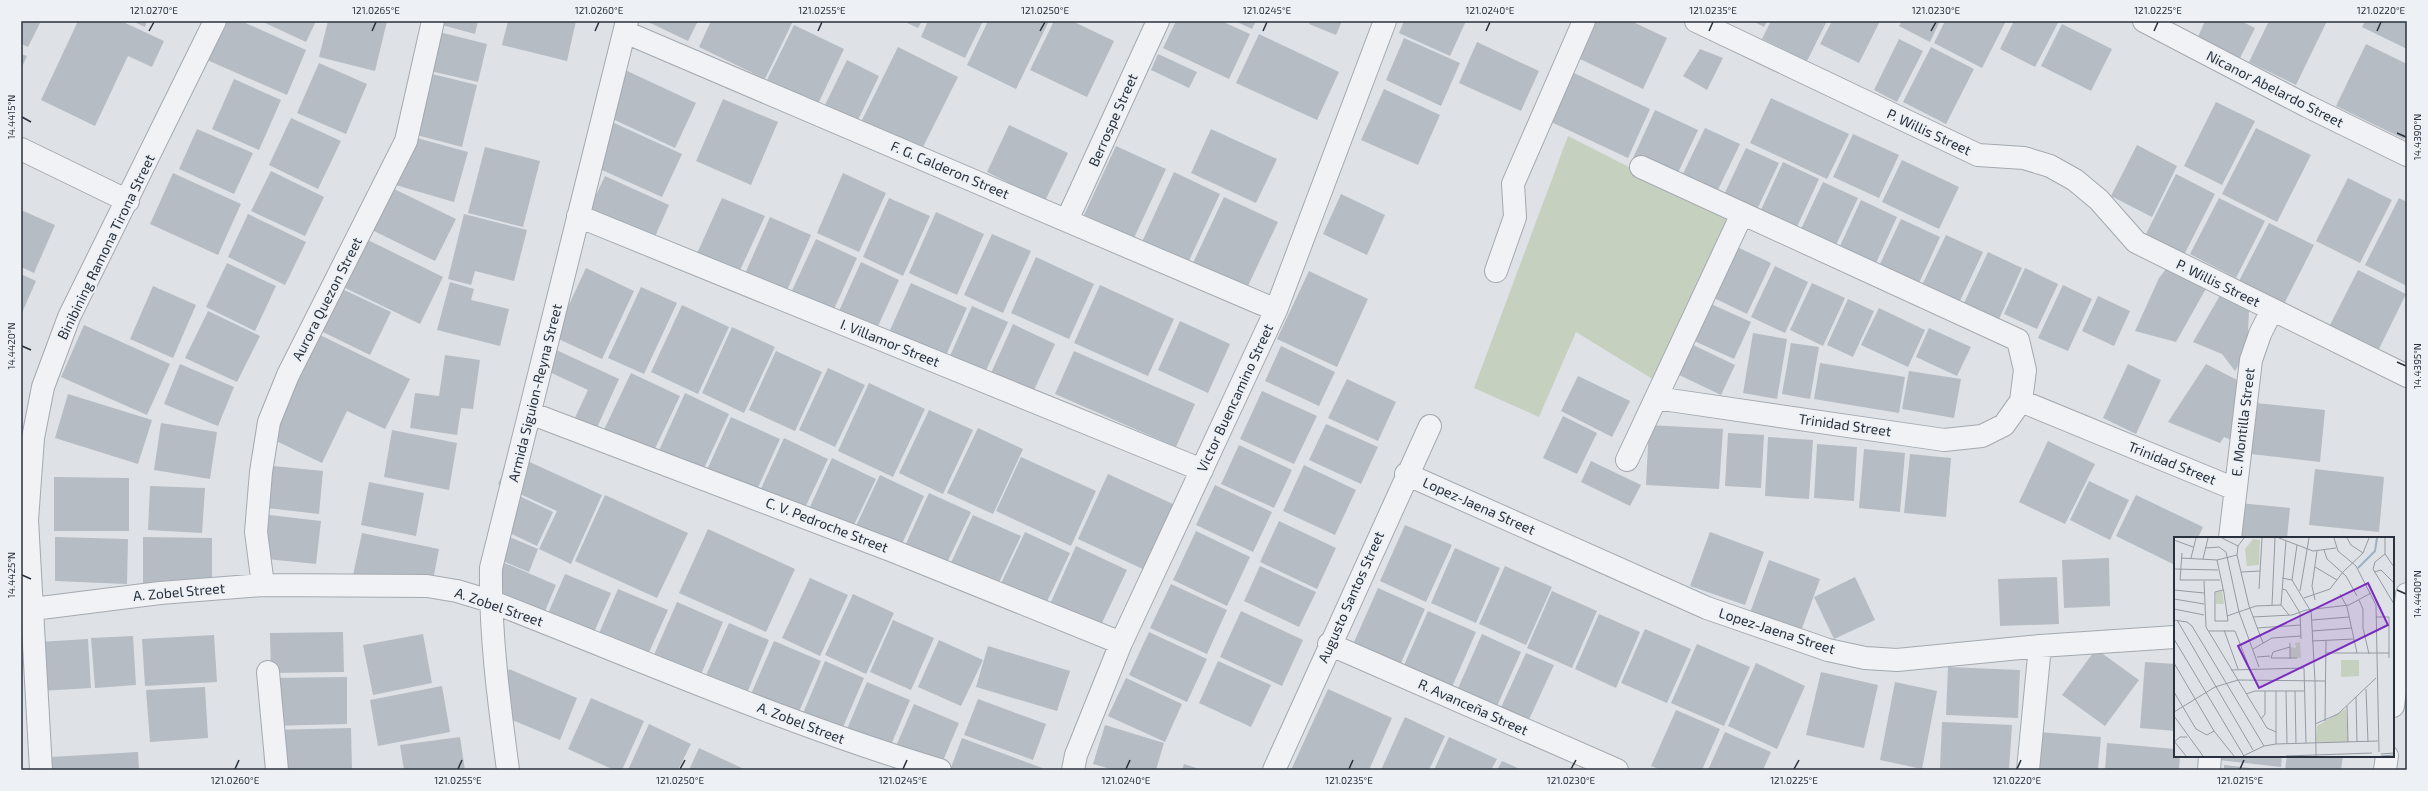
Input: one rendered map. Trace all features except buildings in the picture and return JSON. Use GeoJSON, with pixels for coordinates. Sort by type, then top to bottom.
{"type":"FeatureCollection","features":[{"type":"Feature","properties":{"kind":"street","name":"Binibining Ramona Tirona Street"},"geometry":{"type":"LineString","coordinates":[[42,770],[27,520],[33,438],[43,387],[69,317],[215,21]]}},
{"type":"Feature","properties":{"kind":"street","name":"Aurora Quezon Street"},"geometry":{"type":"LineString","coordinates":[[263,585],[256,532],[261,472],[269,422],[288,375],[406,141],[433,21]]}},
{"type":"Feature","properties":{"kind":"street","name":"Victor Buencamino Street"},"geometry":{"type":"LineString","coordinates":[[1073,770],[1076,755],[1121,643],[1276,310],[1384,21]]}},
{"type":"Feature","properties":{"kind":"street"},"geometry":{"type":"LineString","coordinates":[[1496,271],[1515,217],[1513,184],[1584,21]]}},
{"type":"Feature","properties":{"kind":"street","name":"P. Willis Street"},"geometry":{"type":"LineString","coordinates":[[1696,21],[1978,155],[2024,158],[2050,166],[2075,180],[2099,200],[2136,242],[2407,376]]}},
{"type":"Feature","properties":{"kind":"street","name":"Nicanor Abelardo Street"},"geometry":{"type":"LineString","coordinates":[[2144,21],[2307,106],[2407,155]]}},
{"type":"Feature","properties":{"kind":"street","name":"Berrospe Street"},"geometry":{"type":"LineString","coordinates":[[1068,220],[1154,23]]}},
{"type":"Feature","properties":{"kind":"street","name":"F. G. Calderon Street"},"geometry":{"type":"LineString","coordinates":[[626,26],[1276,310]]}},
{"type":"Feature","properties":{"kind":"street","name":"Armida Siguion-Reyna Street"},"geometry":{"type":"LineString","coordinates":[[508,770],[494,655],[490,601],[491,568],[626,26]]}},
{"type":"Feature","properties":{"kind":"street"},"geometry":{"type":"LineString","coordinates":[[21,149],[128,200]]}},
{"type":"Feature","properties":{"kind":"street","name":"Trinidad Street"},"geometry":{"type":"LineString","coordinates":[[1641,167],[2018,340],[2025,370],[2021,401],[2004,425],[1982,436],[1944,440],[1656,398]]}},
{"type":"Feature","properties":{"kind":"street"},"geometry":{"type":"LineString","coordinates":[[1627,460],[1742,214]]}},
{"type":"Feature","properties":{"kind":"street","name":"I. Villamor Street"},"geometry":{"type":"LineString","coordinates":[[578,216],[1202,470]]}},
{"type":"Feature","properties":{"kind":"street","name":"E. Montilla Street"},"geometry":{"type":"LineString","coordinates":[[2230,537],[2251,360],[2260,334],[2272,310]]}},
{"type":"Feature","properties":{"kind":"street","name":"Trinidad Street"},"geometry":{"type":"LineString","coordinates":[[2021,401],[2235,489]]}},
{"type":"Feature","properties":{"kind":"street","name":"C. V. Pedroche Street"},"geometry":{"type":"LineString","coordinates":[[530,413],[893,550],[1121,643]]}},
{"type":"Feature","properties":{"kind":"street","name":"Augusto Santos Street"},"geometry":{"type":"LineString","coordinates":[[1274,770],[1406,474],[1430,426]]}},
{"type":"Feature","properties":{"kind":"street","name":"Lopez-Jaena Street"},"geometry":{"type":"LineString","coordinates":[[1406,474],[1707,608],[1828,650],[1865,658],[1897,660],[2040,646],[2174,637]]}},
{"type":"Feature","properties":{"kind":"street","name":"A. Zobel Street"},"geometry":{"type":"LineString","coordinates":[[33,609],[160,593],[263,585],[428,586],[457,591],[490,601],[782,717],[874,750],[940,770]]}},
{"type":"Feature","properties":{"kind":"street"},"geometry":{"type":"LineString","coordinates":[[2394,698],[2407,594]]}},
{"type":"Feature","properties":{"kind":"street","name":"R. Avanceña Street"},"geometry":{"type":"LineString","coordinates":[[1329,644],[1617,770]]}},
{"type":"Feature","properties":{"kind":"street"},"geometry":{"type":"LineString","coordinates":[[2028,770],[2040,646]]}},
{"type":"Feature","properties":{"kind":"street"},"geometry":{"type":"LineString","coordinates":[[268,672],[277,770]]}},
{"type":"Feature","properties":{"kind":"street"},"geometry":{"type":"LineString","coordinates":[[2209,770],[2210,757]]}},
{"type":"Feature","properties":{"kind":"street"},"geometry":{"type":"LineString","coordinates":[[2385,770],[2387,757]]}},
{"type":"Feature","properties":{"kind":"green space"},"geometry":{"type":"Polygon","coordinates":[[[1568,136],[1735,221],[1659,383],[1576,332],[1539,417],[1474,388],[1568,136]]]}}]}
